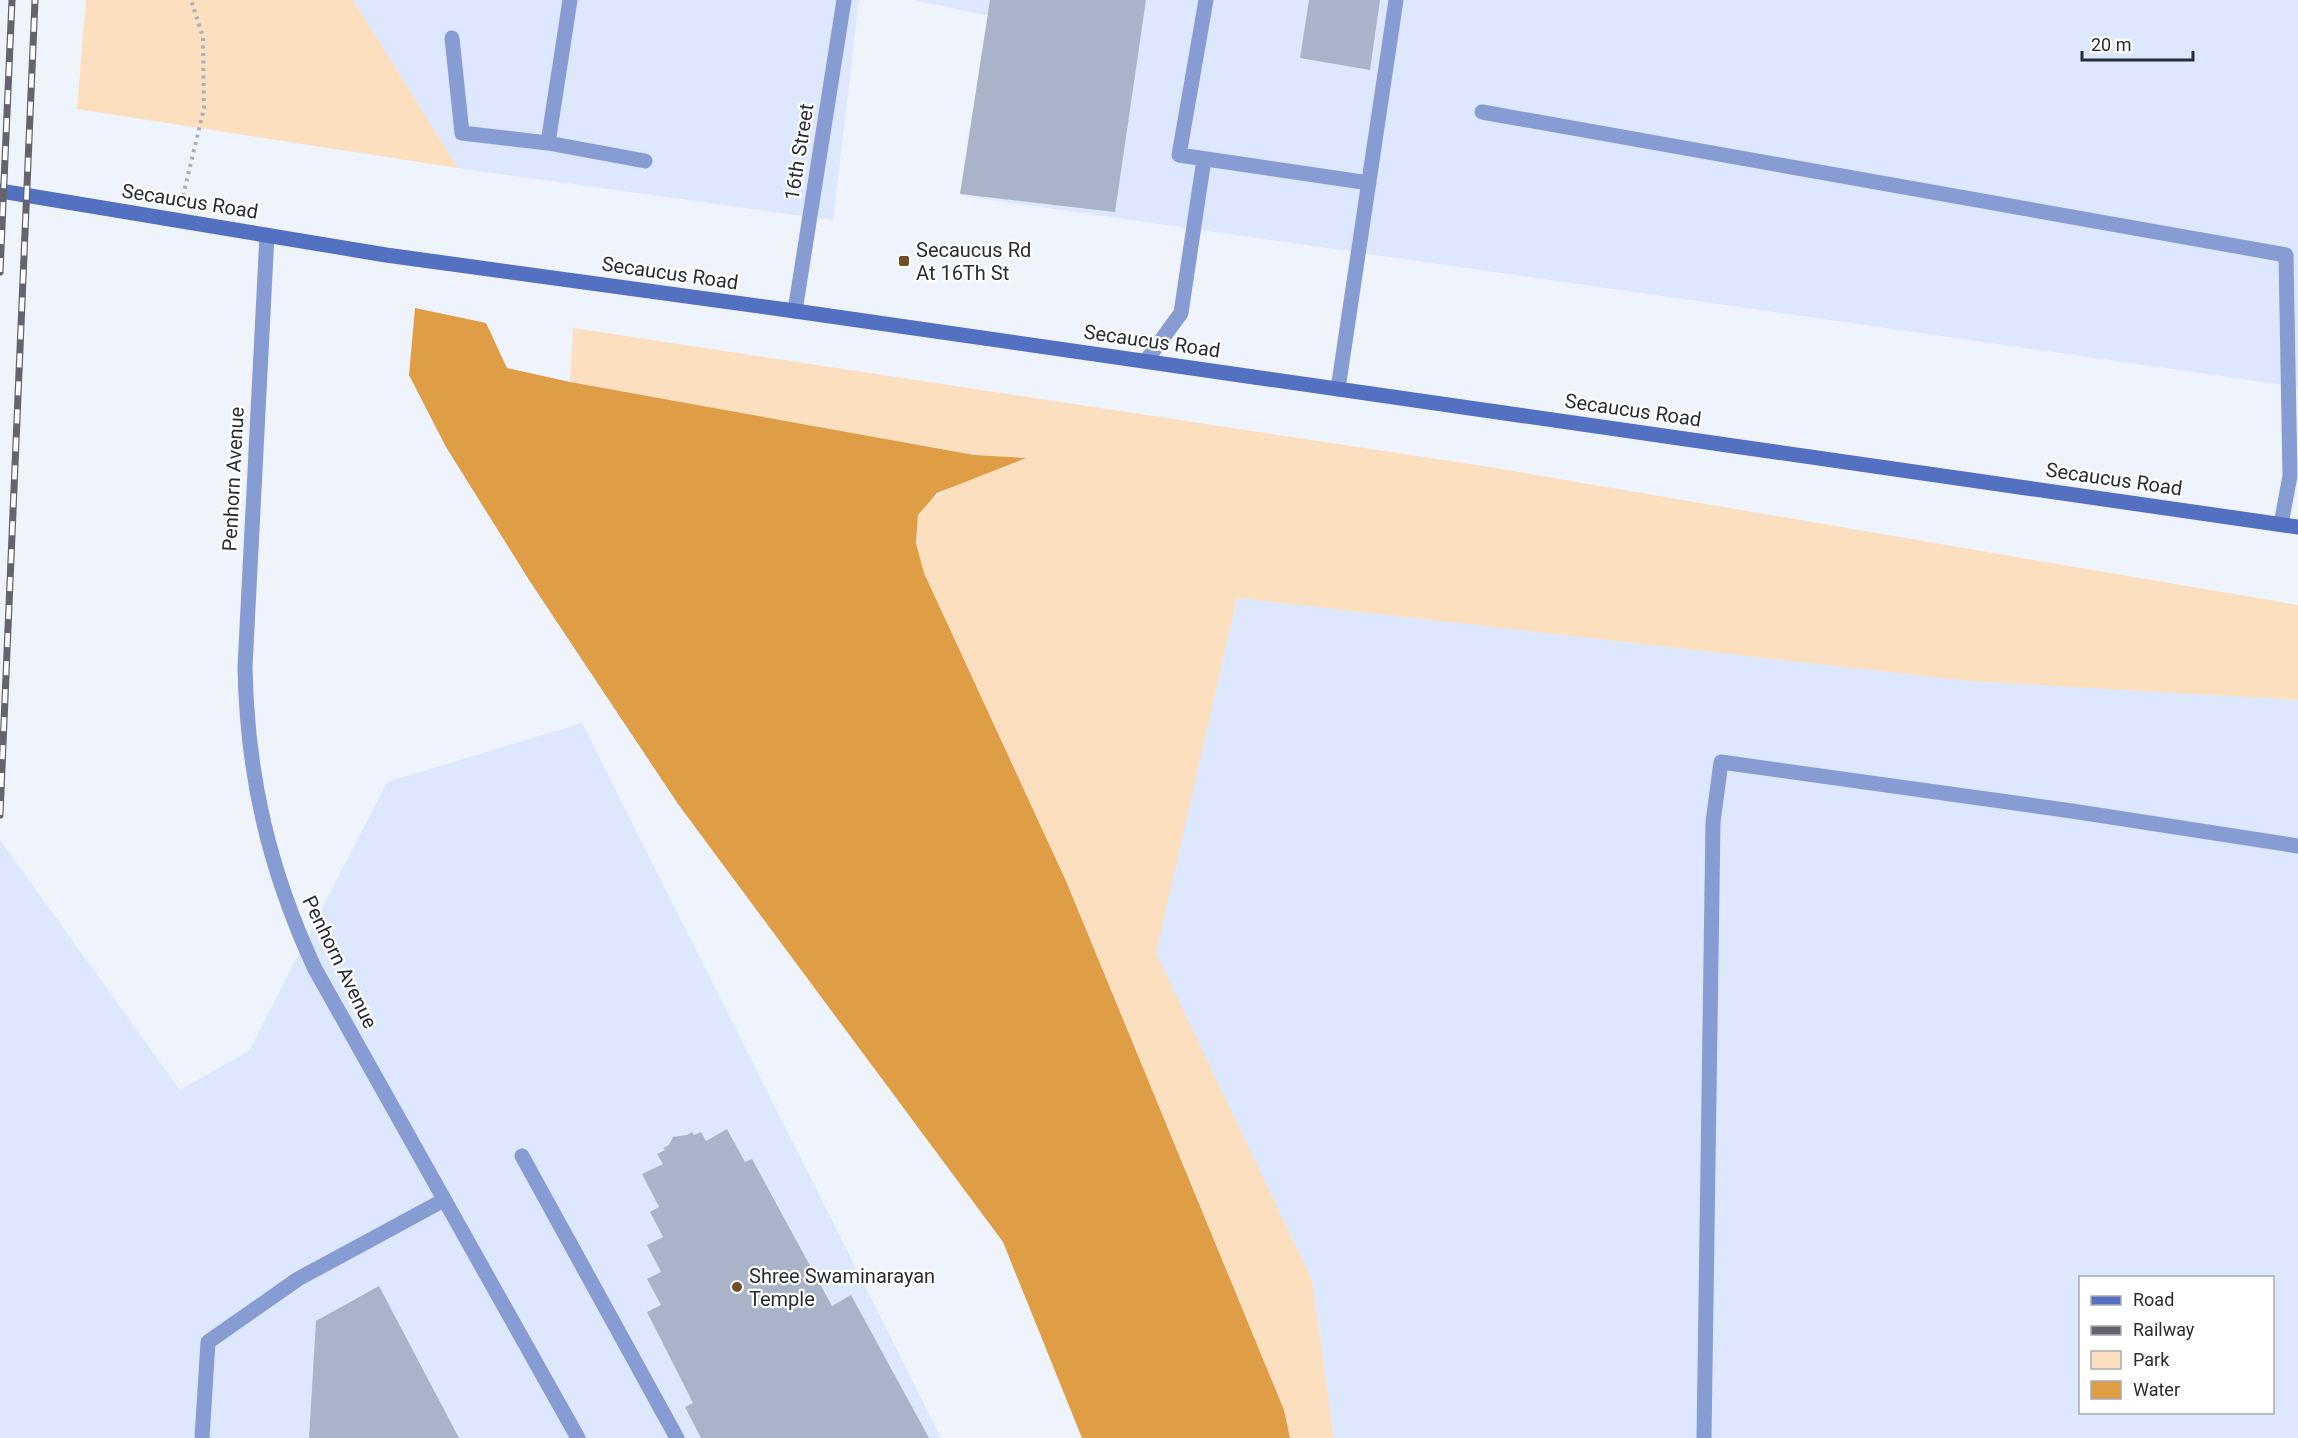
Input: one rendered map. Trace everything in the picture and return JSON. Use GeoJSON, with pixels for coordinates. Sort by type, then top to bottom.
{"type":"FeatureCollection","features":[{"type":"Feature","properties":{"kind":"main road","name":"Secaucus Road"},"geometry":{"type":"LineString","coordinates":[[0,191],[386,255],[795,311],[2298,526]]}},
{"type":"Feature","properties":{"kind":"street"},"geometry":{"type":"LineString","coordinates":[[548,143],[570,0]]}},
{"type":"Feature","properties":{"kind":"street","name":"16th Street"},"geometry":{"type":"LineString","coordinates":[[795,311],[844,0]]}},
{"type":"Feature","properties":{"kind":"street"},"geometry":{"type":"LineString","coordinates":[[1206,0],[1179,156],[1369,183]]}},
{"type":"Feature","properties":{"kind":"street"},"geometry":{"type":"LineString","coordinates":[[1338,389],[1396,0]]}},
{"type":"Feature","properties":{"kind":"street"},"geometry":{"type":"LineString","coordinates":[[452,38],[462,133],[548,143],[645,161]]}},
{"type":"Feature","properties":{"kind":"street"},"geometry":{"type":"LineString","coordinates":[[1482,112],[2286,255],[2290,476],[2281,524]]}},
{"type":"Feature","properties":{"kind":"street"},"geometry":{"type":"LineString","coordinates":[[1146,361],[1181,314],[1204,159]]}},
{"type":"Feature","properties":{"kind":"street","name":"Penhorn Avenue"},"geometry":{"type":"LineString","coordinates":[[267,236],[245,667],[248,730],[256,792],[279,883],[302,941],[330,996],[578,1438]]}},
{"type":"Feature","properties":{"kind":"street"},"geometry":{"type":"LineString","coordinates":[[1704,1438],[1713,822],[1721,762],[2073,811],[2298,846]]}},
{"type":"Feature","properties":{"kind":"street"},"geometry":{"type":"LineString","coordinates":[[522,1156],[677,1438]]}},
{"type":"Feature","properties":{"kind":"street"},"geometry":{"type":"LineString","coordinates":[[202,1438],[208,1342],[298,1279],[444,1200]]}},
{"type":"Feature","properties":{"kind":"path"},"geometry":{"type":"LineString","coordinates":[[177,220],[204,108],[203,37],[191,0]]}},
{"type":"Feature","properties":{"kind":"shaded area"},"geometry":{"type":"Polygon","coordinates":[[[353,0],[859,0],[833,220],[458,168],[353,0]]]}},
{"type":"Feature","properties":{"kind":"shaded area"},"geometry":{"type":"Polygon","coordinates":[[[914,0],[2298,0],[2298,387],[971,197],[995,17],[914,0]]]}},
{"type":"Feature","properties":{"kind":"shaded area"},"geometry":{"type":"Polygon","coordinates":[[[1237,598],[1968,681],[2298,700],[2298,1438],[1334,1438],[1312,1280],[1155,953],[1237,598]]]}},
{"type":"Feature","properties":{"kind":"shaded area"},"geometry":{"type":"Polygon","coordinates":[[[582,723],[941,1438],[0,1438],[0,840],[180,1090],[249,1051],[387,782],[582,723]]]}},
{"type":"Feature","properties":{"kind":"green space"},"geometry":{"type":"Polygon","coordinates":[[[86,0],[353,0],[458,168],[77,109],[86,0]]]}},
{"type":"Feature","properties":{"kind":"green space"},"geometry":{"type":"Polygon","coordinates":[[[573,328],[1483,466],[2298,605],[2298,700],[1968,681],[1237,598],[1156,953],[1312,1280],[1334,1438],[1290,1438],[1284,1410],[1066,881],[924,573],[917,539],[918,518],[923,507],[934,498],[964,482],[1024,458],[974,455],[570,382],[573,328]]]}},
{"type":"Feature","properties":{"kind":"water"},"geometry":{"type":"Polygon","coordinates":[[[415,308],[486,323],[507,368],[570,382],[974,455],[1026,458],[937,493],[918,515],[916,543],[924,573],[1066,881],[1284,1410],[1290,1438],[1082,1438],[1003,1242],[678,804],[529,580],[446,447],[409,375],[415,308]]]}},
{"type":"Feature","properties":{"kind":"building"},"geometry":{"type":"Polygon","coordinates":[[[990,0],[1146,0],[1115,212],[960,194],[990,0]]]}},
{"type":"Feature","properties":{"kind":"building"},"geometry":{"type":"Polygon","coordinates":[[[1309,0],[1380,0],[1370,70],[1300,58],[1309,0]]]}},
{"type":"Feature","properties":{"kind":"building","name":"Shree Swaminarayan Temple"},"geometry":{"type":"Polygon","coordinates":[[[727,1129],[745,1162],[752,1159],[832,1306],[851,1295],[929,1438],[701,1438],[685,1407],[693,1403],[647,1312],[661,1305],[647,1279],[661,1272],[647,1245],[663,1237],[650,1212],[659,1207],[642,1174],[663,1164],[657,1154],[665,1150],[663,1148],[669,1145],[673,1137],[701,1132],[706,1141],[727,1129]]]}},
{"type":"Feature","properties":{"kind":"building"},"geometry":{"type":"Polygon","coordinates":[[[379,1286],[459,1438],[309,1438],[316,1321],[379,1286]]]}},
{"type":"Feature","properties":{"kind":"railway"},"geometry":{"type":"LineString","coordinates":[[0,272],[12,0]]}},
{"type":"Feature","properties":{"kind":"railway"},"geometry":{"type":"LineString","coordinates":[[0,815],[35,0]]}},
{"type":"Feature","properties":{"kind":"place","name":"Secaucus Rd At 16Th St"},"geometry":{"type":"Point","coordinates":[904,261]}},
{"type":"Feature","properties":{"kind":"place","name":"Shree Swaminarayan Temple"},"geometry":{"type":"Point","coordinates":[737,1287]}}]}
